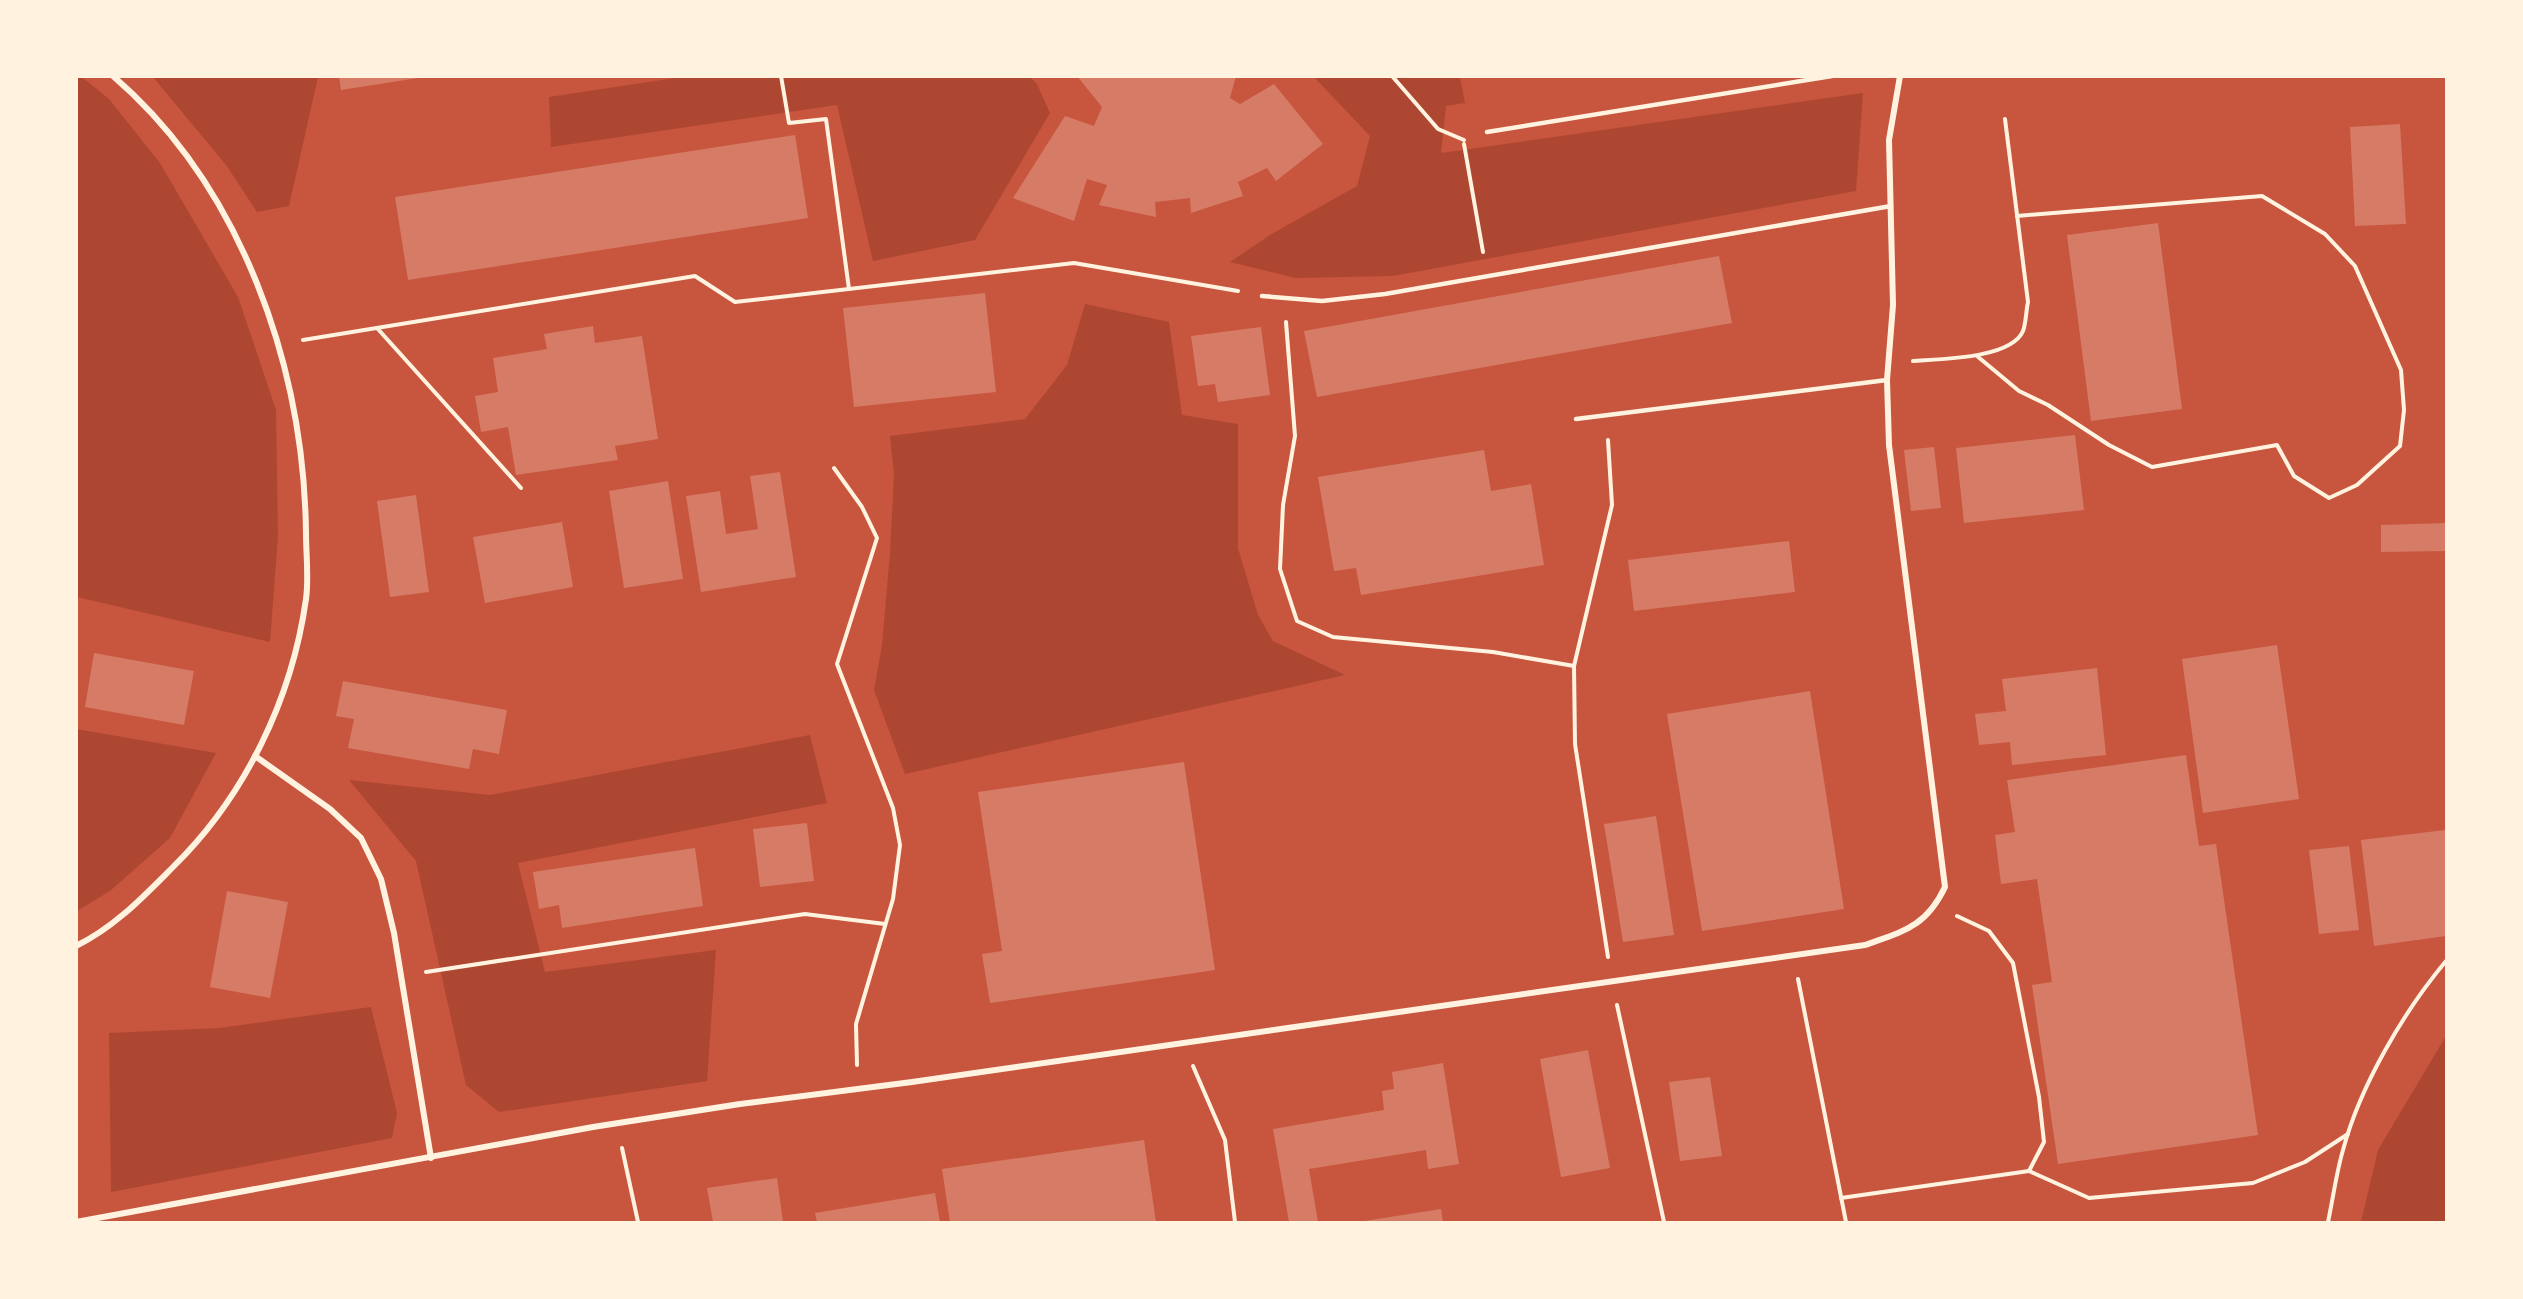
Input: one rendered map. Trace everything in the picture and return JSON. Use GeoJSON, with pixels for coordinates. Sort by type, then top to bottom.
{"type":"FeatureCollection","features":[{"type":"Feature","properties":{"kind":"street"},"geometry":{"type":"LineString","coordinates":[[76,946],[102,933],[203,838],[246,774],[287,683],[307,598],[306,488],[296,409],[278,344],[237,238],[199,174],[142,102],[113,76]]}},
{"type":"Feature","properties":{"kind":"street"},"geometry":{"type":"LineString","coordinates":[[76,1222],[616,1124],[740,1104],[861,1089],[1865,945],[1919,924],[1936,906],[1945,887],[1888,445],[1887,380],[1893,305],[1889,140],[1900,76]]}},
{"type":"Feature","properties":{"kind":"street"},"geometry":{"type":"LineString","coordinates":[[255,756],[330,809],[361,838],[381,879],[401,976],[431,1158]]}},
{"type":"Feature","properties":{"kind":"lane"},"geometry":{"type":"LineString","coordinates":[[1487,132],[1832,76]]}},
{"type":"Feature","properties":{"kind":"lane"},"geometry":{"type":"LineString","coordinates":[[1262,296],[1322,301],[1385,294],[1891,206]]}},
{"type":"Feature","properties":{"kind":"lane"},"geometry":{"type":"LineString","coordinates":[[1576,419],[1887,380]]}},
{"type":"Feature","properties":{"kind":"path"},"geometry":{"type":"LineString","coordinates":[[781,76],[789,123],[826,119],[849,289]]}},
{"type":"Feature","properties":{"kind":"path"},"geometry":{"type":"LineString","coordinates":[[1392,76],[1438,129],[1463,140],[1487,132]]}},
{"type":"Feature","properties":{"kind":"path"},"geometry":{"type":"LineString","coordinates":[[1888,363],[1977,356],[2009,345],[2023,332],[2028,302],[2005,119]]}},
{"type":"Feature","properties":{"kind":"path"},"geometry":{"type":"LineString","coordinates":[[1463,140],[1487,276]]}},
{"type":"Feature","properties":{"kind":"path"},"geometry":{"type":"LineString","coordinates":[[1977,356],[2019,391],[2048,405],[2109,445],[2152,467],[2277,445],[2294,476],[2329,498],[2357,485],[2400,446],[2404,411],[2401,370],[2355,266],[2325,234],[2293,213],[2262,196],[2017,216]]}},
{"type":"Feature","properties":{"kind":"path"},"geometry":{"type":"LineString","coordinates":[[278,344],[695,276],[735,302],[1074,263],[1262,296]]}},
{"type":"Feature","properties":{"kind":"path"},"geometry":{"type":"LineString","coordinates":[[1284,298],[1295,435],[1282,505],[1280,569],[1297,621],[1334,637],[1493,652],[1574,666]]}},
{"type":"Feature","properties":{"kind":"path"},"geometry":{"type":"LineString","coordinates":[[377,328],[521,488]]}},
{"type":"Feature","properties":{"kind":"path"},"geometry":{"type":"LineString","coordinates":[[1606,416],[1612,505],[1574,666],[1575,744],[1612,981],[1664,1222]]}},
{"type":"Feature","properties":{"kind":"path"},"geometry":{"type":"LineString","coordinates":[[834,468],[862,507],[877,538],[837,664],[893,808],[900,845],[893,898],[856,1024],[855,1058],[861,1089]]}},
{"type":"Feature","properties":{"kind":"path"},"geometry":{"type":"LineString","coordinates":[[1936,906],[1989,931],[2013,963],[2039,1097],[2044,1142],[2029,1172]]}},
{"type":"Feature","properties":{"kind":"path"},"geometry":{"type":"LineString","coordinates":[[401,976],[806,914],[885,924]]}},
{"type":"Feature","properties":{"kind":"path"},"geometry":{"type":"LineString","coordinates":[[1793,955],[1846,1222]]}},
{"type":"Feature","properties":{"kind":"path"},"geometry":{"type":"LineString","coordinates":[[2328,1222],[2348,1134],[2360,1099],[2418,994],[2446,961]]}},
{"type":"Feature","properties":{"kind":"path"},"geometry":{"type":"LineString","coordinates":[[1184,1043],[1225,1140],[1235,1222]]}},
{"type":"Feature","properties":{"kind":"path"},"geometry":{"type":"LineString","coordinates":[[616,1124],[638,1222]]}},
{"type":"Feature","properties":{"kind":"path"},"geometry":{"type":"LineString","coordinates":[[1842,1198],[2029,1172],[2089,1198],[2253,1183],[2305,1162],[2348,1134]]}},
{"type":"Feature","properties":{"kind":"shaded area"},"geometry":{"type":"Polygon","coordinates":[[[688,76],[1029,76],[1037,84],[1050,113],[975,240],[873,261],[837,105],[551,147],[549,97],[688,76]]]}},
{"type":"Feature","properties":{"kind":"shaded area"},"geometry":{"type":"Polygon","coordinates":[[[76,77],[82,77],[109,99],[160,163],[238,297],[276,410],[278,536],[270,642],[77,597],[76,77]]]}},
{"type":"Feature","properties":{"kind":"shaded area"},"geometry":{"type":"Polygon","coordinates":[[[153,77],[318,77],[289,206],[257,212],[226,165],[153,77]]]}},
{"type":"Feature","properties":{"kind":"shaded area"},"geometry":{"type":"Polygon","coordinates":[[[1314,77],[1460,77],[1465,103],[1446,106],[1441,153],[1863,93],[1856,191],[1393,276],[1295,278],[1230,262],[1270,235],[1357,186],[1370,136],[1314,77]]]}},
{"type":"Feature","properties":{"kind":"shaded area"},"geometry":{"type":"Polygon","coordinates":[[[1085,304],[1169,322],[1182,415],[1238,424],[1238,548],[1258,615],[1273,641],[1345,675],[905,774],[874,690],[882,645],[890,553],[894,475],[890,436],[1025,419],[1067,365],[1085,304]]]}},
{"type":"Feature","properties":{"kind":"shaded area"},"geometry":{"type":"Polygon","coordinates":[[[76,729],[216,753],[170,838],[110,891],[77,911],[76,729]]]}},
{"type":"Feature","properties":{"kind":"shaded area"},"geometry":{"type":"Polygon","coordinates":[[[810,735],[827,803],[518,863],[545,972],[716,950],[707,1081],[499,1112],[466,1085],[416,861],[349,780],[490,795],[810,735]]]}},
{"type":"Feature","properties":{"kind":"shaded area"},"geometry":{"type":"Polygon","coordinates":[[[371,1007],[397,1113],[392,1138],[111,1192],[109,1033],[219,1028],[371,1007]]]}},
{"type":"Feature","properties":{"kind":"shaded area"},"geometry":{"type":"Polygon","coordinates":[[[2446,1036],[2446,1222],[2361,1222],[2378,1150],[2446,1036]]]}},
{"type":"Feature","properties":{"kind":"building"},"geometry":{"type":"Polygon","coordinates":[[[339,76],[418,76],[418,78],[341,90],[339,76]]]}},
{"type":"Feature","properties":{"kind":"building"},"geometry":{"type":"Polygon","coordinates":[[[1077,76],[1236,76],[1230,98],[1240,104],[1274,84],[1323,144],[1276,181],[1267,168],[1238,182],[1243,196],[1191,213],[1190,198],[1155,202],[1156,217],[1099,205],[1107,185],[1087,179],[1074,221],[1013,198],[1065,116],[1094,126],[1102,107],[1077,76]]]}},
{"type":"Feature","properties":{"kind":"building"},"geometry":{"type":"Polygon","coordinates":[[[2400,124],[2406,224],[2355,226],[2350,127],[2400,124]]]}},
{"type":"Feature","properties":{"kind":"building"},"geometry":{"type":"Polygon","coordinates":[[[795,135],[808,218],[408,280],[395,197],[795,135]]]}},
{"type":"Feature","properties":{"kind":"building"},"geometry":{"type":"Polygon","coordinates":[[[2158,223],[2182,409],[2091,421],[2067,235],[2158,223]]]}},
{"type":"Feature","properties":{"kind":"building"},"geometry":{"type":"Polygon","coordinates":[[[1719,256],[1732,323],[1317,397],[1304,331],[1719,256]]]}},
{"type":"Feature","properties":{"kind":"building"},"geometry":{"type":"Polygon","coordinates":[[[985,293],[996,392],[854,407],[843,308],[985,293]]]}},
{"type":"Feature","properties":{"kind":"building"},"geometry":{"type":"Polygon","coordinates":[[[593,326],[595,343],[642,336],[658,439],[615,446],[618,460],[516,475],[508,427],[481,432],[475,396],[498,392],[493,358],[547,349],[544,334],[593,326]]]}},
{"type":"Feature","properties":{"kind":"building"},"geometry":{"type":"Polygon","coordinates":[[[1261,327],[1270,395],[1218,402],[1215,384],[1198,386],[1191,336],[1261,327]]]}},
{"type":"Feature","properties":{"kind":"building"},"geometry":{"type":"Polygon","coordinates":[[[2075,435],[2084,510],[1964,523],[1956,448],[2075,435]]]}},
{"type":"Feature","properties":{"kind":"building"},"geometry":{"type":"Polygon","coordinates":[[[1934,447],[1941,508],[1911,511],[1904,450],[1934,447]]]}},
{"type":"Feature","properties":{"kind":"building"},"geometry":{"type":"Polygon","coordinates":[[[1484,450],[1491,491],[1531,484],[1544,565],[1361,595],[1356,568],[1334,571],[1318,477],[1484,450]]]}},
{"type":"Feature","properties":{"kind":"building"},"geometry":{"type":"Polygon","coordinates":[[[780,472],[796,577],[701,592],[686,496],[720,491],[726,534],[758,529],[750,476],[780,472]]]}},
{"type":"Feature","properties":{"kind":"building"},"geometry":{"type":"Polygon","coordinates":[[[668,481],[683,579],[624,588],[609,491],[668,481]]]}},
{"type":"Feature","properties":{"kind":"building"},"geometry":{"type":"Polygon","coordinates":[[[416,495],[429,592],[390,597],[377,501],[416,495]]]}},
{"type":"Feature","properties":{"kind":"building"},"geometry":{"type":"Polygon","coordinates":[[[562,522],[573,587],[485,603],[473,537],[562,522]]]}},
{"type":"Feature","properties":{"kind":"building"},"geometry":{"type":"Polygon","coordinates":[[[2446,523],[2446,551],[2381,552],[2381,525],[2446,523]]]}},
{"type":"Feature","properties":{"kind":"building"},"geometry":{"type":"Polygon","coordinates":[[[1789,541],[1795,592],[1634,611],[1628,560],[1789,541]]]}},
{"type":"Feature","properties":{"kind":"building"},"geometry":{"type":"Polygon","coordinates":[[[2277,645],[2299,799],[2203,813],[2182,659],[2277,645]]]}},
{"type":"Feature","properties":{"kind":"building"},"geometry":{"type":"Polygon","coordinates":[[[94,653],[194,671],[184,725],[85,707],[94,653]]]}},
{"type":"Feature","properties":{"kind":"building"},"geometry":{"type":"Polygon","coordinates":[[[2097,668],[2106,755],[2012,765],[2010,742],[1979,745],[1975,714],[2006,711],[2002,679],[2097,668]]]}},
{"type":"Feature","properties":{"kind":"building"},"geometry":{"type":"Polygon","coordinates":[[[343,681],[507,710],[499,754],[473,749],[469,769],[348,748],[354,719],[336,716],[343,681]]]}},
{"type":"Feature","properties":{"kind":"building"},"geometry":{"type":"Polygon","coordinates":[[[1810,691],[1844,909],[1702,931],[1667,714],[1810,691]]]}},
{"type":"Feature","properties":{"kind":"building"},"geometry":{"type":"Polygon","coordinates":[[[2186,755],[2199,846],[2216,844],[2258,1135],[2058,1164],[2032,985],[2052,982],[2037,879],[2001,884],[1995,835],[2015,832],[2007,780],[2186,755]]]}},
{"type":"Feature","properties":{"kind":"building"},"geometry":{"type":"Polygon","coordinates":[[[1184,762],[1215,970],[990,1003],[982,954],[1002,951],[978,792],[1184,762]]]}},
{"type":"Feature","properties":{"kind":"building"},"geometry":{"type":"Polygon","coordinates":[[[1656,816],[1674,935],[1623,942],[1604,824],[1656,816]]]}},
{"type":"Feature","properties":{"kind":"building"},"geometry":{"type":"Polygon","coordinates":[[[807,823],[814,881],[760,887],[753,829],[807,823]]]}},
{"type":"Feature","properties":{"kind":"building"},"geometry":{"type":"Polygon","coordinates":[[[2445,830],[2446,936],[2374,946],[2361,840],[2445,830]]]}},
{"type":"Feature","properties":{"kind":"building"},"geometry":{"type":"Polygon","coordinates":[[[2349,846],[2359,930],[2319,934],[2309,850],[2349,846]]]}},
{"type":"Feature","properties":{"kind":"building"},"geometry":{"type":"Polygon","coordinates":[[[695,848],[703,906],[562,928],[559,905],[539,909],[533,872],[695,848]]]}},
{"type":"Feature","properties":{"kind":"building"},"geometry":{"type":"Polygon","coordinates":[[[227,891],[288,902],[270,998],[210,987],[227,891]]]}},
{"type":"Feature","properties":{"kind":"building"},"geometry":{"type":"Polygon","coordinates":[[[1588,1050],[1610,1168],[1561,1177],[1540,1059],[1588,1050]]]}},
{"type":"Feature","properties":{"kind":"building"},"geometry":{"type":"Polygon","coordinates":[[[1443,1063],[1459,1164],[1428,1169],[1426,1150],[1309,1169],[1318,1222],[1289,1222],[1273,1129],[1384,1110],[1382,1091],[1394,1089],[1392,1072],[1443,1063]]]}},
{"type":"Feature","properties":{"kind":"building"},"geometry":{"type":"Polygon","coordinates":[[[1710,1077],[1722,1156],[1680,1161],[1669,1082],[1710,1077]]]}},
{"type":"Feature","properties":{"kind":"building"},"geometry":{"type":"Polygon","coordinates":[[[1144,1140],[1156,1222],[950,1222],[942,1169],[1144,1140]]]}},
{"type":"Feature","properties":{"kind":"building"},"geometry":{"type":"Polygon","coordinates":[[[777,1178],[783,1222],[713,1222],[707,1188],[777,1178]]]}},
{"type":"Feature","properties":{"kind":"building"},"geometry":{"type":"Polygon","coordinates":[[[935,1193],[940,1222],[817,1222],[815,1213],[935,1193]]]}},
{"type":"Feature","properties":{"kind":"building"},"geometry":{"type":"Polygon","coordinates":[[[1441,1209],[1443,1222],[1364,1221],[1441,1209]]]}}]}
